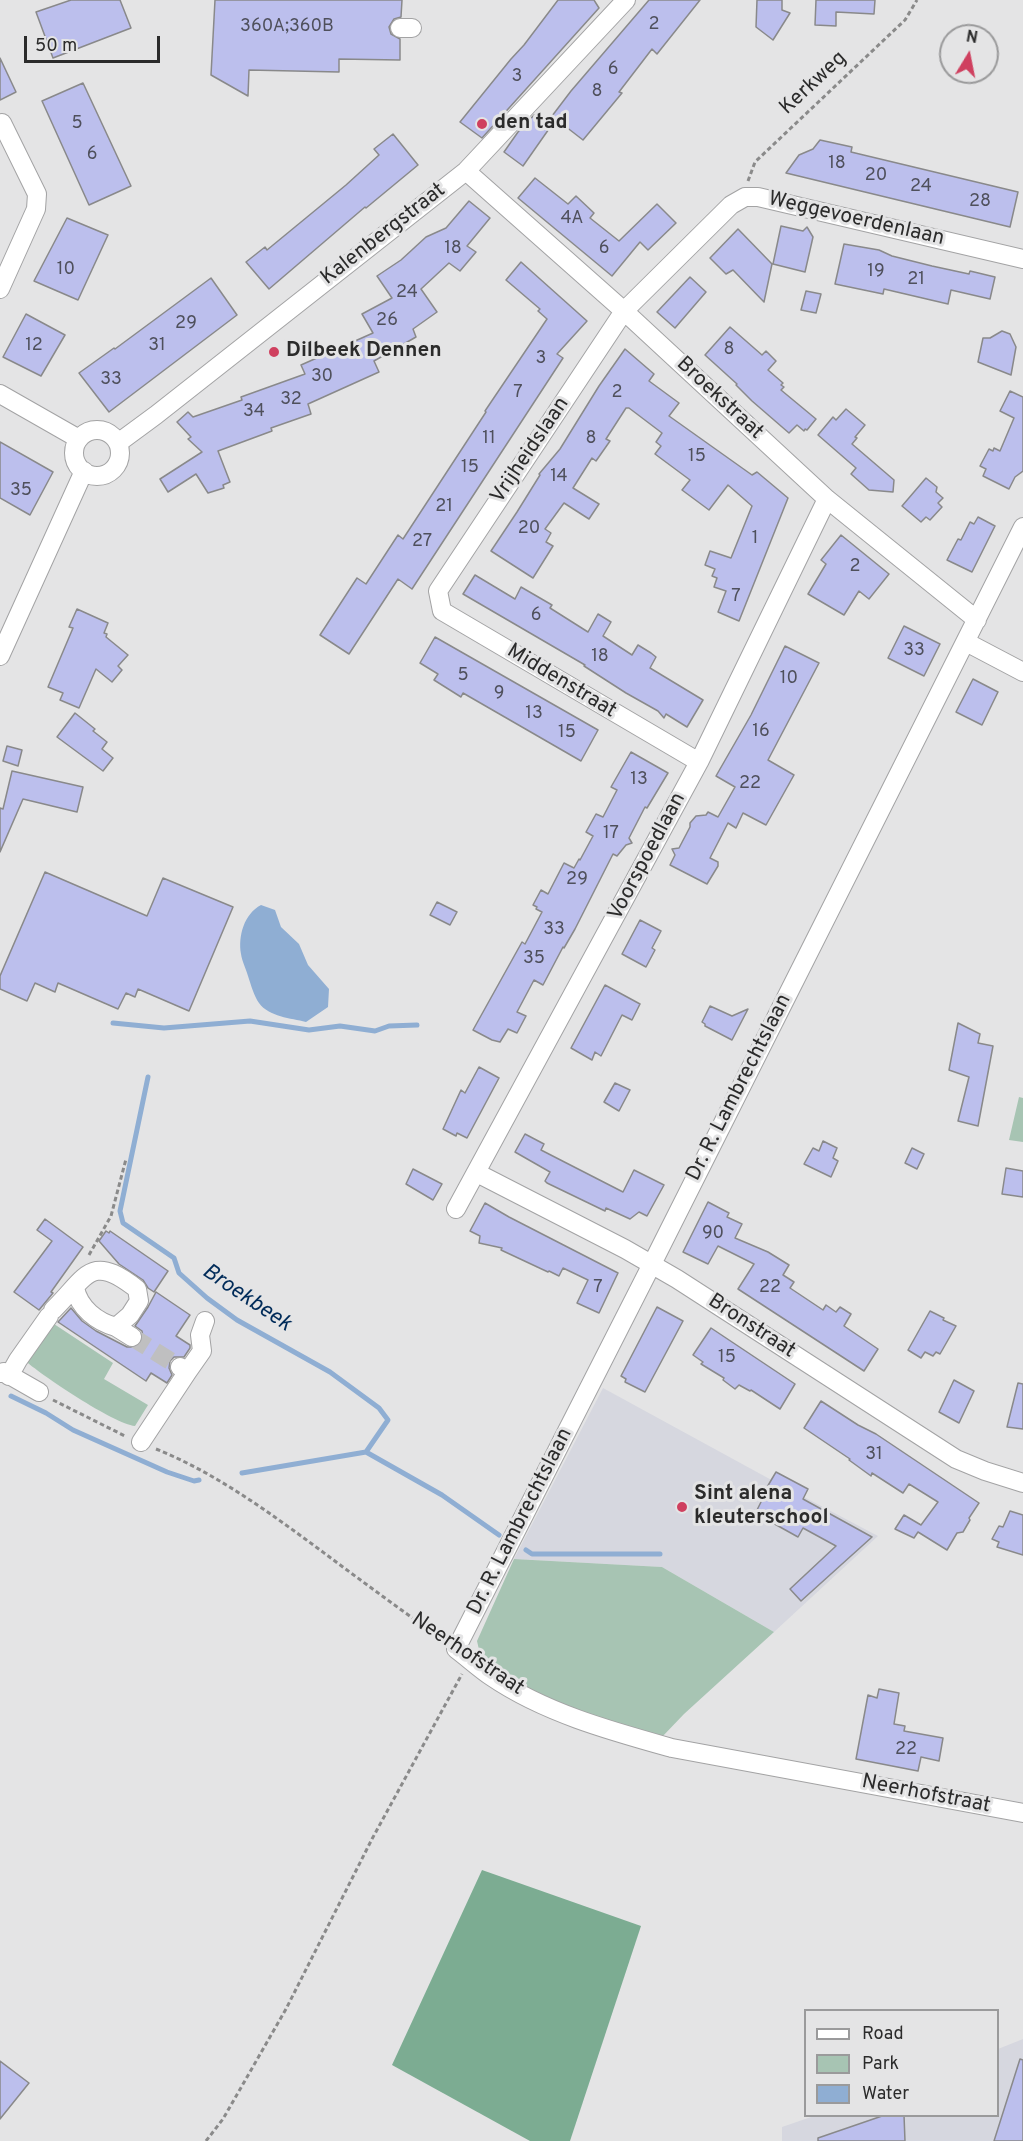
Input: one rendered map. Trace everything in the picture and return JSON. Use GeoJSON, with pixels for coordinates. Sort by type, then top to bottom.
{"type":"FeatureCollection","features":[{"type":"Feature","properties":{"kind":"street","name":"Kalenbergstraat"},"geometry":{"type":"LineString","coordinates":[[118,442],[165,408],[466,171],[626,0]]}},
{"type":"Feature","properties":{"kind":"street"},"geometry":{"type":"LineString","coordinates":[[0,289],[36,209],[38,199],[2,123]]}},
{"type":"Feature","properties":{"kind":"street","name":"Broekstraat"},"geometry":{"type":"LineString","coordinates":[[466,171],[624,311],[827,499],[977,620]]}},
{"type":"Feature","properties":{"kind":"street","name":"Weggevoerdenlaan"},"geometry":{"type":"LineString","coordinates":[[624,311],[731,205],[745,197],[758,197],[1023,259]]}},
{"type":"Feature","properties":{"kind":"street","name":"Vrijheidslaan"},"geometry":{"type":"LineString","coordinates":[[438,591],[624,311]]}},
{"type":"Feature","properties":{"kind":"street"},"geometry":{"type":"LineString","coordinates":[[0,394],[79,439]]}},
{"type":"Feature","properties":{"kind":"street"},"geometry":{"type":"LineString","coordinates":[[95,430],[104,431],[118,442],[120,457],[112,470],[98,476],[84,471],[77,465],[74,456],[75,447],[86,433],[95,430]]}},
{"type":"Feature","properties":{"kind":"street"},"geometry":{"type":"LineString","coordinates":[[0,656],[84,471]]}},
{"type":"Feature","properties":{"kind":"street","name":"Voorspoedlaan"},"geometry":{"type":"LineString","coordinates":[[456,1209],[699,762],[827,499]]}},
{"type":"Feature","properties":{"kind":"street","name":"Dr. R. Lambrechtslaan"},"geometry":{"type":"LineString","coordinates":[[462,1654],[652,1264],[1023,527]]}},
{"type":"Feature","properties":{"kind":"street","name":"Middenstraat"},"geometry":{"type":"LineString","coordinates":[[438,591],[442,611],[699,762]]}},
{"type":"Feature","properties":{"kind":"street"},"geometry":{"type":"LineString","coordinates":[[966,642],[1023,672]]}},
{"type":"Feature","properties":{"kind":"street","name":"Bronstraat"},"geometry":{"type":"LineString","coordinates":[[477,1173],[652,1264],[956,1458],[985,1471],[1023,1483]]}},
{"type":"Feature","properties":{"kind":"street"},"geometry":{"type":"LineString","coordinates":[[39,1392],[5,1374],[51,1313],[90,1272],[102,1269],[119,1274],[137,1289],[139,1301],[130,1315],[116,1327]]}},
{"type":"Feature","properties":{"kind":"street"},"geometry":{"type":"LineString","coordinates":[[75,1288],[78,1300],[85,1310],[132,1337]]}},
{"type":"Feature","properties":{"kind":"street"},"geometry":{"type":"LineString","coordinates":[[141,1442],[184,1369],[202,1351],[200,1335],[205,1321]]}},
{"type":"Feature","properties":{"kind":"street","name":"Neerhofstraat"},"geometry":{"type":"LineString","coordinates":[[462,1654],[492,1678],[524,1695],[563,1713],[629,1736],[672,1748],[1023,1813]]}},
{"type":"Feature","properties":{"kind":"path","name":"Kerkweg"},"geometry":{"type":"LineString","coordinates":[[745,197],[745,188],[755,162],[905,20],[917,0]]}},
{"type":"Feature","properties":{"kind":"path"},"geometry":{"type":"LineString","coordinates":[[90,1272],[90,1251],[111,1216],[126,1159]]}},
{"type":"Feature","properties":{"kind":"path","name":"Neerhofstraat"},"geometry":{"type":"LineString","coordinates":[[39,1392],[114,1431],[173,1455],[226,1484],[285,1524],[462,1654]]}},
{"type":"Feature","properties":{"kind":"path"},"geometry":{"type":"LineString","coordinates":[[206,2141],[223,2119],[286,2009],[372,1839],[460,1678],[462,1654]]}},
{"type":"Feature","properties":{"kind":"shaded area","name":"Sint alena kleuterschool"},"geometry":{"type":"Polygon","coordinates":[[[603,1388],[878,1536],[774,1632],[662,1567],[514,1559],[603,1388]]]}},
{"type":"Feature","properties":{"kind":"shaded area"},"geometry":{"type":"Polygon","coordinates":[[[1023,2039],[1023,2141],[782,2141],[782,2127],[811,2117],[999,2117],[999,2049],[1023,2039]]]}},
{"type":"Feature","properties":{"kind":"green space"},"geometry":{"type":"Polygon","coordinates":[[[1019,1097],[1023,1098],[1023,1142],[1009,1140],[1019,1097]]]}},
{"type":"Feature","properties":{"kind":"green space"},"geometry":{"type":"Polygon","coordinates":[[[51,1322],[113,1363],[104,1379],[148,1405],[135,1426],[95,1408],[23,1359],[51,1322]]]}},
{"type":"Feature","properties":{"kind":"green space"},"geometry":{"type":"Polygon","coordinates":[[[514,1559],[662,1567],[774,1632],[662,1737],[568,1707],[539,1694],[495,1668],[480,1654],[477,1641],[514,1559]]]}},
{"type":"Feature","properties":{"kind":"green space"},"geometry":{"type":"Polygon","coordinates":[[[482,1870],[641,1926],[570,2141],[530,2141],[392,2065],[482,1870]]]}},
{"type":"Feature","properties":{"kind":"water"},"geometry":{"type":"Polygon","coordinates":[[[261,905],[275,910],[281,927],[299,944],[308,965],[329,989],[328,1007],[306,1022],[281,1016],[263,1008],[253,990],[242,957],[240,940],[246,920],[261,905]]]}},
{"type":"Feature","properties":{"kind":"building"},"geometry":{"type":"Polygon","coordinates":[[[71,0],[120,0],[131,28],[53,58],[36,12],[71,0]]]}},
{"type":"Feature","properties":{"kind":"building"},"geometry":{"type":"Polygon","coordinates":[[[215,0],[402,0],[401,17],[394,19],[389,27],[391,34],[400,39],[400,60],[339,59],[339,72],[249,70],[248,96],[211,75],[215,0]]]}},
{"type":"Feature","properties":{"kind":"building"},"geometry":{"type":"Polygon","coordinates":[[[558,0],[594,0],[599,8],[482,138],[460,122],[558,0]]]}},
{"type":"Feature","properties":{"kind":"building"},"geometry":{"type":"Polygon","coordinates":[[[649,0],[700,0],[657,54],[652,49],[619,92],[622,93],[583,140],[552,116],[649,0]]]}},
{"type":"Feature","properties":{"kind":"building"},"geometry":{"type":"Polygon","coordinates":[[[757,0],[782,0],[782,10],[790,13],[773,40],[756,27],[757,0]]]}},
{"type":"Feature","properties":{"kind":"building"},"geometry":{"type":"Polygon","coordinates":[[[816,0],[875,0],[874,14],[836,12],[836,26],[815,25],[816,0]]]}},
{"type":"Feature","properties":{"kind":"building"},"geometry":{"type":"Polygon","coordinates":[[[0,58],[16,92],[0,100],[0,58]]]}},
{"type":"Feature","properties":{"kind":"building"},"geometry":{"type":"Polygon","coordinates":[[[83,83],[131,186],[89,205],[42,101],[83,83]]]}},
{"type":"Feature","properties":{"kind":"building"},"geometry":{"type":"Polygon","coordinates":[[[534,115],[551,126],[523,166],[504,152],[534,115]]]}},
{"type":"Feature","properties":{"kind":"building"},"geometry":{"type":"Polygon","coordinates":[[[393,134],[418,165],[269,289],[246,262],[265,247],[267,250],[346,185],[379,155],[374,149],[393,134]]]}},
{"type":"Feature","properties":{"kind":"building"},"geometry":{"type":"Polygon","coordinates":[[[820,140],[852,147],[851,152],[1018,192],[1010,227],[786,173],[799,155],[813,149],[820,140]]]}},
{"type":"Feature","properties":{"kind":"building"},"geometry":{"type":"Polygon","coordinates":[[[535,178],[568,204],[576,196],[594,213],[590,218],[619,241],[657,204],[676,223],[648,250],[640,242],[612,276],[518,198],[535,178]]]}},
{"type":"Feature","properties":{"kind":"building"},"geometry":{"type":"Polygon","coordinates":[[[469,201],[490,218],[467,246],[476,252],[460,271],[449,263],[421,289],[437,312],[413,329],[416,337],[374,361],[379,372],[308,404],[311,414],[218,451],[230,482],[223,485],[224,488],[208,493],[196,474],[168,492],[160,479],[202,452],[188,439],[191,437],[177,422],[188,412],[193,417],[305,374],[301,365],[373,333],[362,314],[392,298],[377,276],[401,260],[426,237],[446,228],[469,201]]]}},
{"type":"Feature","properties":{"kind":"building"},"geometry":{"type":"Polygon","coordinates":[[[67,218],[108,235],[78,300],[34,281],[67,218]]]}},
{"type":"Feature","properties":{"kind":"building"},"geometry":{"type":"Polygon","coordinates":[[[781,226],[803,231],[807,227],[813,237],[805,272],[773,264],[781,226]]]}},
{"type":"Feature","properties":{"kind":"building"},"geometry":{"type":"Polygon","coordinates":[[[738,229],[772,264],[764,302],[733,270],[726,274],[710,258],[738,229]]]}},
{"type":"Feature","properties":{"kind":"building"},"geometry":{"type":"Polygon","coordinates":[[[844,244],[879,250],[892,256],[932,266],[995,277],[990,299],[951,290],[948,304],[884,289],[883,294],[835,284],[844,244]]]}},
{"type":"Feature","properties":{"kind":"building"},"geometry":{"type":"Polygon","coordinates":[[[521,262],[587,321],[557,354],[563,358],[412,589],[398,579],[349,654],[320,635],[357,578],[366,584],[398,535],[403,539],[547,319],[538,311],[540,309],[506,280],[521,262]]]}},
{"type":"Feature","properties":{"kind":"building"},"geometry":{"type":"Polygon","coordinates":[[[690,277],[706,292],[675,328],[657,312],[690,277]]]}},
{"type":"Feature","properties":{"kind":"building"},"geometry":{"type":"Polygon","coordinates":[[[211,278],[237,315],[109,412],[79,373],[211,278]]]}},
{"type":"Feature","properties":{"kind":"building"},"geometry":{"type":"Polygon","coordinates":[[[806,291],[821,294],[816,313],[801,310],[806,291]]]}},
{"type":"Feature","properties":{"kind":"building"},"geometry":{"type":"Polygon","coordinates":[[[26,314],[65,335],[41,376],[3,357],[26,314]]]}},
{"type":"Feature","properties":{"kind":"building"},"geometry":{"type":"Polygon","coordinates":[[[730,327],[762,355],[766,351],[776,361],[768,370],[783,383],[781,385],[784,387],[781,390],[816,419],[807,430],[804,431],[797,425],[789,433],[705,355],[730,327]]]}},
{"type":"Feature","properties":{"kind":"building"},"geometry":{"type":"Polygon","coordinates":[[[1002,331],[1010,334],[1016,347],[1011,375],[978,362],[983,338],[990,338],[1002,331]]]}},
{"type":"Feature","properties":{"kind":"building"},"geometry":{"type":"Polygon","coordinates":[[[625,349],[654,374],[649,381],[679,403],[669,416],[752,475],[757,472],[788,498],[739,621],[718,612],[726,591],[714,587],[717,578],[712,576],[715,569],[705,565],[710,551],[731,558],[752,506],[728,485],[709,510],[682,490],[690,480],[655,454],[661,446],[656,442],[662,433],[629,408],[626,408],[606,439],[610,441],[596,461],[592,458],[573,488],[599,504],[589,519],[564,503],[545,529],[551,533],[546,542],[553,546],[533,578],[491,551],[539,474],[560,449],[625,349]]]}},
{"type":"Feature","properties":{"kind":"building"},"geometry":{"type":"Polygon","coordinates":[[[1010,391],[1023,397],[1023,471],[1015,477],[1009,489],[983,476],[986,469],[980,466],[989,449],[993,451],[994,448],[1000,451],[1014,418],[1000,411],[1010,391]]]}},
{"type":"Feature","properties":{"kind":"building"},"geometry":{"type":"Polygon","coordinates":[[[846,409],[865,425],[852,444],[894,480],[893,492],[869,490],[851,474],[856,468],[818,435],[833,417],[836,420],[846,409]]]}},
{"type":"Feature","properties":{"kind":"building"},"geometry":{"type":"Polygon","coordinates":[[[0,442],[53,472],[30,515],[0,498],[0,442]]]}},
{"type":"Feature","properties":{"kind":"building"},"geometry":{"type":"Polygon","coordinates":[[[926,478],[937,487],[936,492],[943,498],[938,503],[942,507],[930,520],[926,517],[921,522],[902,506],[926,478]]]}},
{"type":"Feature","properties":{"kind":"building"},"geometry":{"type":"Polygon","coordinates":[[[978,517],[995,526],[972,572],[947,560],[970,522],[974,524],[978,517]]]}},
{"type":"Feature","properties":{"kind":"building"},"geometry":{"type":"Polygon","coordinates":[[[841,535],[889,574],[869,599],[859,591],[844,615],[808,594],[826,564],[821,560],[841,535]]]}},
{"type":"Feature","properties":{"kind":"building"},"geometry":{"type":"Polygon","coordinates":[[[475,575],[515,599],[521,587],[552,605],[550,608],[588,632],[598,614],[611,622],[603,636],[632,655],[638,645],[651,653],[656,657],[650,668],[703,700],[687,727],[666,714],[664,718],[658,711],[626,693],[585,665],[463,594],[475,575]]]}},
{"type":"Feature","properties":{"kind":"building"},"geometry":{"type":"Polygon","coordinates":[[[77,609],[108,623],[104,633],[107,634],[106,637],[128,655],[118,666],[122,670],[112,682],[96,669],[79,708],[60,700],[63,693],[48,687],[73,628],[69,627],[77,609]]]}},
{"type":"Feature","properties":{"kind":"building"},"geometry":{"type":"Polygon","coordinates":[[[904,626],[940,644],[924,676],[888,658],[904,626]]]}},
{"type":"Feature","properties":{"kind":"building"},"geometry":{"type":"Polygon","coordinates":[[[435,637],[598,730],[581,761],[463,693],[461,697],[434,680],[438,674],[420,663],[435,637]]]}},
{"type":"Feature","properties":{"kind":"building"},"geometry":{"type":"Polygon","coordinates":[[[785,646],[819,663],[768,760],[794,775],[766,825],[743,813],[736,828],[728,823],[710,858],[718,862],[718,866],[707,884],[670,865],[675,855],[672,849],[679,848],[690,823],[696,816],[706,815],[708,812],[718,817],[735,787],[716,776],[751,715],[785,646]]]}},
{"type":"Feature","properties":{"kind":"building"},"geometry":{"type":"Polygon","coordinates":[[[973,679],[998,692],[982,725],[956,712],[973,679]]]}},
{"type":"Feature","properties":{"kind":"building"},"geometry":{"type":"Polygon","coordinates":[[[75,713],[107,742],[102,749],[113,758],[103,771],[57,737],[75,713]]]}},
{"type":"Feature","properties":{"kind":"building"},"geometry":{"type":"Polygon","coordinates":[[[7,746],[22,750],[18,766],[3,761],[7,746]]]}},
{"type":"Feature","properties":{"kind":"building"},"geometry":{"type":"Polygon","coordinates":[[[631,752],[668,773],[647,808],[645,807],[629,838],[632,843],[626,845],[617,856],[613,854],[575,929],[543,985],[534,980],[517,1012],[526,1016],[517,1033],[508,1029],[500,1042],[492,1040],[473,1030],[522,942],[525,944],[542,912],[533,905],[541,890],[548,894],[564,863],[574,868],[580,860],[593,836],[586,832],[596,814],[603,817],[617,790],[611,787],[631,752]]]}},
{"type":"Feature","properties":{"kind":"building"},"geometry":{"type":"Polygon","coordinates":[[[12,771],[83,787],[77,812],[23,799],[0,852],[0,808],[3,809],[12,771]]]}},
{"type":"Feature","properties":{"kind":"building"},"geometry":{"type":"Polygon","coordinates":[[[45,872],[147,916],[163,878],[233,907],[189,1011],[138,989],[135,997],[126,993],[118,1009],[58,983],[55,992],[35,983],[27,1001],[0,989],[0,976],[45,872]]]}},
{"type":"Feature","properties":{"kind":"building"},"geometry":{"type":"Polygon","coordinates":[[[437,902],[457,912],[450,925],[430,915],[437,902]]]}},
{"type":"Feature","properties":{"kind":"building"},"geometry":{"type":"Polygon","coordinates":[[[640,920],[661,931],[646,967],[622,954],[640,920]]]}},
{"type":"Feature","properties":{"kind":"building"},"geometry":{"type":"Polygon","coordinates":[[[605,985],[640,1004],[632,1020],[622,1015],[601,1056],[595,1052],[592,1060],[571,1048],[605,985]]]}},
{"type":"Feature","properties":{"kind":"building"},"geometry":{"type":"Polygon","coordinates":[[[710,1006],[732,1016],[748,1009],[732,1040],[705,1026],[702,1022],[710,1006]]]}},
{"type":"Feature","properties":{"kind":"building"},"geometry":{"type":"Polygon","coordinates":[[[958,1023],[980,1034],[978,1043],[993,1046],[978,1126],[958,1121],[969,1077],[949,1070],[958,1023]]]}},
{"type":"Feature","properties":{"kind":"building"},"geometry":{"type":"Polygon","coordinates":[[[479,1067],[499,1078],[467,1138],[457,1133],[456,1136],[443,1129],[461,1090],[465,1093],[479,1067]]]}},
{"type":"Feature","properties":{"kind":"building"},"geometry":{"type":"Polygon","coordinates":[[[615,1083],[630,1090],[619,1111],[604,1102],[615,1083]]]}},
{"type":"Feature","properties":{"kind":"building"},"geometry":{"type":"Polygon","coordinates":[[[525,1134],[544,1144],[541,1150],[623,1192],[634,1170],[664,1185],[647,1216],[639,1212],[630,1219],[606,1208],[605,1211],[547,1183],[545,1181],[550,1172],[515,1152],[525,1134]]]}},
{"type":"Feature","properties":{"kind":"building"},"geometry":{"type":"Polygon","coordinates":[[[823,1141],[837,1148],[833,1158],[838,1161],[831,1177],[804,1164],[813,1148],[819,1151],[823,1141]]]}},
{"type":"Feature","properties":{"kind":"building"},"geometry":{"type":"Polygon","coordinates":[[[912,1148],[924,1154],[917,1169],[905,1163],[912,1148]]]}},
{"type":"Feature","properties":{"kind":"building"},"geometry":{"type":"Polygon","coordinates":[[[1006,1168],[1023,1171],[1023,1197],[1002,1194],[1006,1168]]]}},
{"type":"Feature","properties":{"kind":"building"},"geometry":{"type":"Polygon","coordinates":[[[413,1169],[442,1184],[433,1200],[406,1184],[413,1169]]]}},
{"type":"Feature","properties":{"kind":"building"},"geometry":{"type":"Polygon","coordinates":[[[708,1202],[729,1213],[727,1217],[742,1224],[735,1238],[768,1252],[789,1265],[783,1275],[794,1282],[790,1288],[823,1310],[826,1305],[836,1312],[840,1307],[851,1314],[844,1326],[878,1349],[864,1371],[738,1289],[754,1264],[718,1246],[708,1264],[683,1252],[708,1202]]]}},
{"type":"Feature","properties":{"kind":"building"},"geometry":{"type":"Polygon","coordinates":[[[485,1203],[618,1273],[599,1313],[577,1303],[588,1280],[563,1268],[559,1276],[501,1250],[502,1248],[479,1243],[480,1236],[470,1231],[485,1203]]]}},
{"type":"Feature","properties":{"kind":"building"},"geometry":{"type":"Polygon","coordinates":[[[45,1219],[83,1247],[39,1310],[14,1292],[52,1241],[37,1230],[45,1219]]]}},
{"type":"Feature","properties":{"kind":"building"},"geometry":{"type":"Polygon","coordinates":[[[106,1231],[109,1233],[110,1231],[168,1271],[154,1292],[143,1280],[119,1264],[99,1241],[106,1231]]]}},
{"type":"Feature","properties":{"kind":"building"},"geometry":{"type":"Polygon","coordinates":[[[156,1292],[190,1315],[176,1336],[190,1345],[190,1348],[184,1357],[174,1357],[170,1361],[169,1368],[172,1375],[167,1383],[151,1373],[146,1381],[58,1322],[71,1308],[82,1321],[96,1331],[127,1347],[137,1347],[143,1337],[142,1331],[135,1326],[156,1292]]]}},
{"type":"Feature","properties":{"kind":"building"},"geometry":{"type":"Polygon","coordinates":[[[657,1307],[683,1321],[645,1392],[625,1382],[626,1379],[621,1376],[657,1307]]]}},
{"type":"Feature","properties":{"kind":"building"},"geometry":{"type":"Polygon","coordinates":[[[930,1311],[956,1326],[940,1354],[936,1352],[933,1356],[925,1352],[921,1358],[908,1350],[930,1311]]]}},
{"type":"Feature","properties":{"kind":"building"},"geometry":{"type":"Polygon","coordinates":[[[711,1328],[795,1384],[780,1409],[751,1390],[739,1385],[735,1389],[723,1380],[724,1378],[701,1364],[703,1362],[693,1355],[711,1328]]]}},
{"type":"Feature","properties":{"kind":"building"},"geometry":{"type":"Polygon","coordinates":[[[954,1380],[974,1391],[959,1423],[939,1412],[954,1380]]]}},
{"type":"Feature","properties":{"kind":"building"},"geometry":{"type":"Polygon","coordinates":[[[1018,1383],[1023,1384],[1023,1429],[1007,1427],[1018,1383]]]}},
{"type":"Feature","properties":{"kind":"building"},"geometry":{"type":"Polygon","coordinates":[[[821,1401],[876,1434],[979,1503],[963,1532],[957,1533],[947,1550],[918,1532],[914,1538],[895,1529],[904,1515],[921,1525],[938,1502],[909,1484],[903,1493],[872,1473],[871,1476],[804,1428],[821,1401]]]}},
{"type":"Feature","properties":{"kind":"building"},"geometry":{"type":"Polygon","coordinates":[[[776,1472],[808,1489],[803,1499],[872,1537],[801,1601],[790,1589],[836,1546],[803,1528],[798,1537],[771,1522],[773,1518],[757,1510],[762,1500],[760,1499],[776,1472]]]}},
{"type":"Feature","properties":{"kind":"building"},"geometry":{"type":"Polygon","coordinates":[[[1010,1511],[1023,1515],[1023,1555],[997,1547],[999,1542],[992,1539],[999,1526],[1003,1527],[1010,1511]]]}},
{"type":"Feature","properties":{"kind":"building"},"geometry":{"type":"Polygon","coordinates":[[[879,1689],[899,1693],[894,1724],[905,1726],[904,1731],[943,1738],[939,1761],[921,1757],[918,1771],[856,1759],[868,1695],[877,1698],[879,1689]]]}},
{"type":"Feature","properties":{"kind":"building"},"geometry":{"type":"Polygon","coordinates":[[[1020,2059],[1023,2060],[1023,2141],[994,2141],[1020,2059]]]}},
{"type":"Feature","properties":{"kind":"building"},"geometry":{"type":"Polygon","coordinates":[[[0,2061],[29,2083],[0,2119],[0,2061]]]}},
{"type":"Feature","properties":{"kind":"building"},"geometry":{"type":"Polygon","coordinates":[[[879,2117],[904,2117],[905,2141],[818,2141],[818,2138],[879,2117]]]}},
{"type":"Feature","properties":{"kind":"waterway","name":"Broekbeek"},"geometry":{"type":"LineString","coordinates":[[113,1023],[164,1028],[250,1021],[309,1030],[340,1026],[375,1031],[389,1026],[417,1025]]}},
{"type":"Feature","properties":{"kind":"waterway","name":"Broekbeek"},"geometry":{"type":"LineString","coordinates":[[148,1077],[120,1211],[123,1223],[174,1258],[179,1273],[237,1320],[330,1372],[379,1408],[388,1420],[366,1452]]}},
{"type":"Feature","properties":{"kind":"waterway","name":"Broekbeek"},"geometry":{"type":"LineString","coordinates":[[11,1396],[46,1413],[73,1430],[167,1472],[194,1481],[199,1480]]}},
{"type":"Feature","properties":{"kind":"waterway","name":"Broekbeek"},"geometry":{"type":"LineString","coordinates":[[242,1473],[366,1452],[442,1495],[499,1535]]}},
{"type":"Feature","properties":{"kind":"waterway","name":"Broekbeek"},"geometry":{"type":"LineString","coordinates":[[526,1550],[532,1554],[660,1554]]}},
{"type":"Feature","properties":{"kind":"tunnel"},"geometry":{"type":"LineString","coordinates":[[132,1337],[180,1367]]}},
{"type":"Feature","properties":{"kind":"place","name":"den tad"},"geometry":{"type":"Point","coordinates":[482,124]}},
{"type":"Feature","properties":{"kind":"place","name":"Dilbeek Dennen"},"geometry":{"type":"Point","coordinates":[274,352]}},
{"type":"Feature","properties":{"kind":"place","name":"Sint alena kleuterschool"},"geometry":{"type":"Point","coordinates":[682,1507]}}]}
